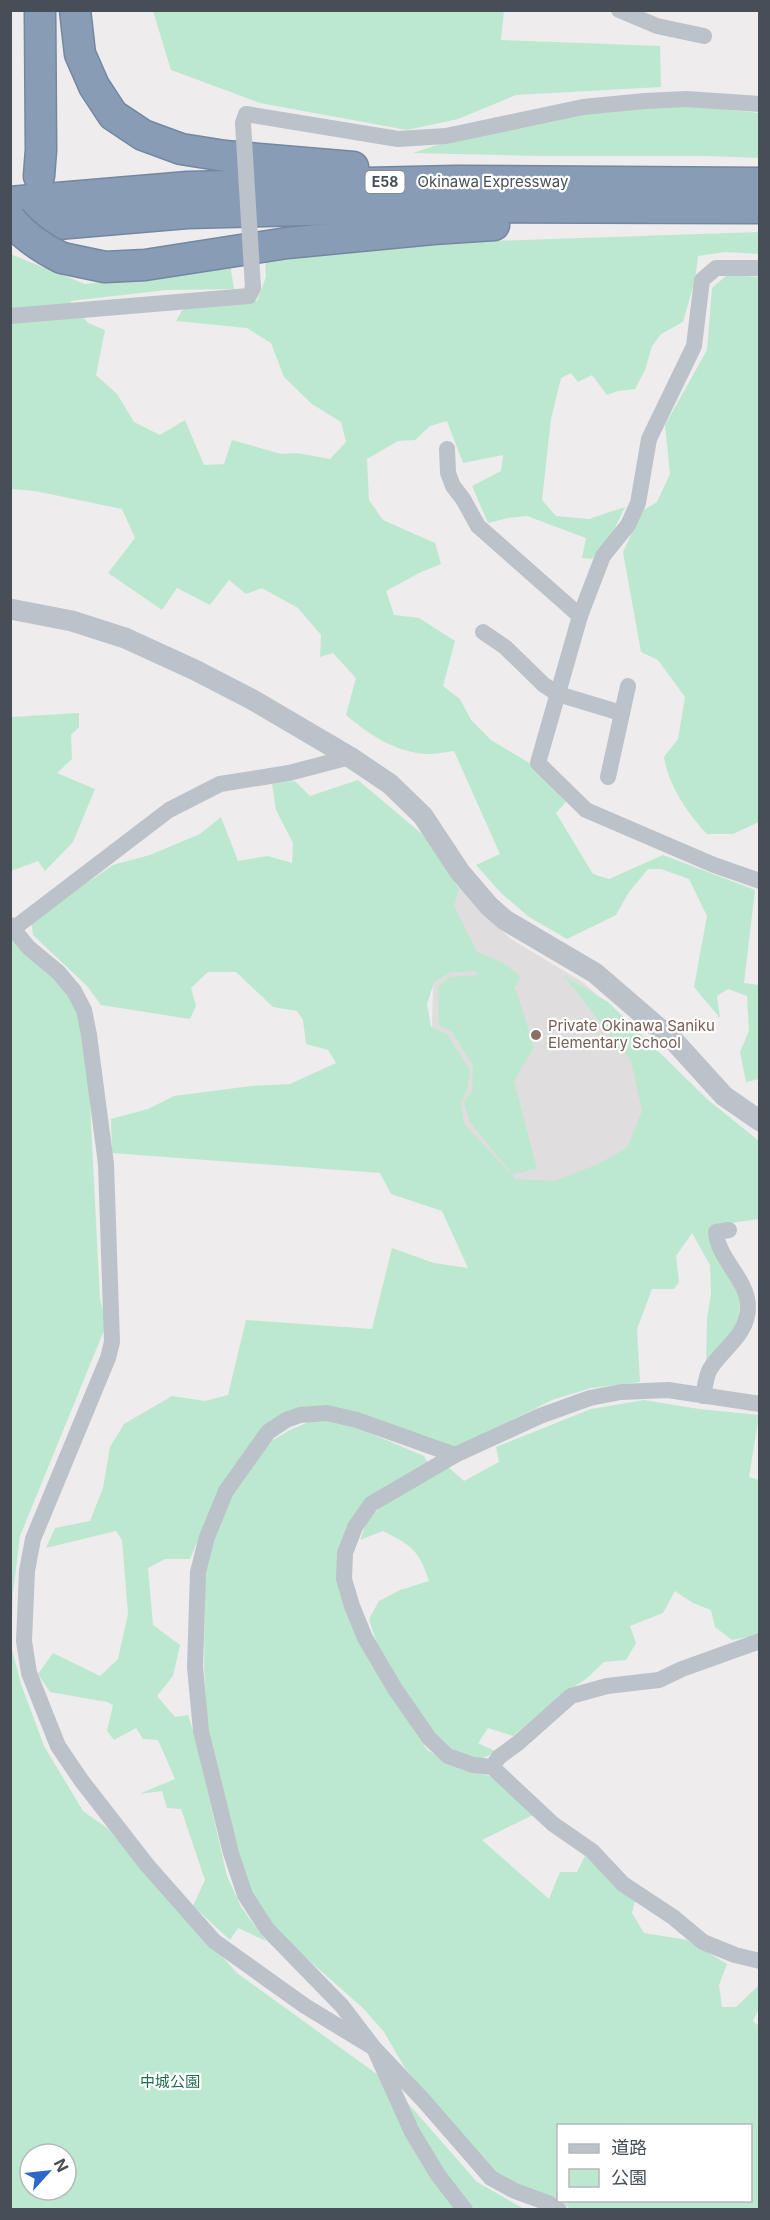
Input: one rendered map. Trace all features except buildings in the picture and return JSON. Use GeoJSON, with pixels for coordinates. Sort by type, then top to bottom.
{"type":"FeatureCollection","features":[{"type":"Feature","properties":{"kind":"highway"},"geometry":{"type":"LineString","coordinates":[[39,176],[41,150],[40,10]]}},
{"type":"Feature","properties":{"kind":"highway"},"geometry":{"type":"LineString","coordinates":[[75,10],[80,54],[94,86],[113,115],[143,135],[181,149],[225,156],[433,171],[456,181]]}},
{"type":"Feature","properties":{"kind":"highway","name":"Okinawa Expressway"},"geometry":{"type":"LineString","coordinates":[[10,202],[188,187],[456,181],[759,183]]}},
{"type":"Feature","properties":{"kind":"highway"},"geometry":{"type":"LineString","coordinates":[[10,219],[40,247],[62,258],[105,267],[145,265],[287,243],[433,229],[592,220],[623,206]]}},
{"type":"Feature","properties":{"kind":"highway","name":"Okinawa Expressway"},"geometry":{"type":"LineString","coordinates":[[10,228],[187,213],[432,207],[759,208]]}},
{"type":"Feature","properties":{"kind":"street"},"geometry":{"type":"LineString","coordinates":[[619,10],[657,26],[704,36]]}},
{"type":"Feature","properties":{"kind":"street"},"geometry":{"type":"LineString","coordinates":[[10,316],[249,296],[253,288],[243,123],[246,114],[398,139],[446,136],[583,107],[686,99],[759,104]]}},
{"type":"Feature","properties":{"kind":"street"},"geometry":{"type":"LineString","coordinates":[[759,268],[716,268],[702,280],[694,346],[649,439],[638,503],[628,525],[603,556],[579,616],[538,763],[586,810],[714,865],[759,881]]}},
{"type":"Feature","properties":{"kind":"street"},"geometry":{"type":"LineString","coordinates":[[447,449],[448,473],[453,486],[478,526],[579,616]]}},
{"type":"Feature","properties":{"kind":"street"},"geometry":{"type":"LineString","coordinates":[[10,609],[72,621],[125,638],[205,675],[350,757],[390,784],[423,816],[460,872],[489,906],[506,920],[595,973],[675,1042],[724,1096],[759,1121]]}},
{"type":"Feature","properties":{"kind":"street"},"geometry":{"type":"LineString","coordinates":[[483,632],[505,647],[544,685],[558,694],[621,712]]}},
{"type":"Feature","properties":{"kind":"street"},"geometry":{"type":"LineString","coordinates":[[608,777],[628,686]]}},
{"type":"Feature","properties":{"kind":"street"},"geometry":{"type":"LineString","coordinates":[[350,757],[289,773],[220,784],[169,810],[12,927],[29,948],[69,984],[84,1010],[106,1164],[112,1342],[108,1358],[33,1539],[25,1594],[24,1641],[28,1673],[58,1746],[81,1780],[147,1865],[214,1941],[305,2006],[374,2048],[411,2132],[438,2175],[465,2210]]}},
{"type":"Feature","properties":{"kind":"street"},"geometry":{"type":"LineString","coordinates":[[703,1396],[709,1370],[743,1330],[748,1308],[743,1288],[717,1244],[716,1232],[729,1230]]}},
{"type":"Feature","properties":{"kind":"street"},"geometry":{"type":"LineString","coordinates":[[759,1404],[668,1390],[621,1392],[590,1398],[540,1416],[455,1455],[371,1504],[355,1527],[345,1553],[344,1579],[365,1638],[395,1689],[429,1738],[448,1756],[473,1765],[492,1767],[553,1824],[592,1851],[623,1884],[673,1917],[703,1942],[735,1955],[759,1961]]}},
{"type":"Feature","properties":{"kind":"street"},"geometry":{"type":"LineString","coordinates":[[455,1455],[357,1420],[327,1413],[300,1415],[286,1420],[268,1432],[226,1491],[207,1537],[198,1572],[195,1667],[201,1731],[231,1853],[245,1895],[267,1929],[342,2006],[374,2048],[491,2178],[559,2210]]}},
{"type":"Feature","properties":{"kind":"street"},"geometry":{"type":"LineString","coordinates":[[492,1767],[500,1757],[571,1696],[607,1686],[659,1680],[682,1669],[759,1641]]}},
{"type":"Feature","properties":{"kind":"shaded area","name":"Private Okinawa Saniku Elementary School"},"geometry":{"type":"Polygon","coordinates":[[[459,885],[478,908],[511,939],[584,983],[645,1040],[657,1120],[635,1160],[561,1185],[516,1183],[464,1125],[432,1029],[433,983],[459,885]]]}},
{"type":"Feature","properties":{"kind":"green space"},"geometry":{"type":"Polygon","coordinates":[[[153,11],[504,11],[501,40],[660,46],[661,87],[516,95],[458,119],[407,130],[260,103],[171,70],[153,11]]]}},
{"type":"Feature","properties":{"kind":"green space"},"geometry":{"type":"Polygon","coordinates":[[[686,105],[759,113],[759,158],[413,153],[449,141],[585,113],[686,105]]]}},
{"type":"Feature","properties":{"kind":"green space"},"geometry":{"type":"Polygon","coordinates":[[[759,232],[759,254],[726,252],[698,256],[695,280],[683,322],[661,334],[652,346],[645,370],[635,389],[607,395],[592,375],[578,382],[571,373],[561,378],[551,419],[542,500],[556,516],[589,519],[625,507],[614,530],[592,559],[582,558],[586,538],[527,516],[488,523],[472,486],[501,471],[503,455],[463,463],[447,421],[430,426],[415,440],[398,441],[367,459],[369,500],[383,520],[435,543],[441,564],[386,591],[394,615],[419,618],[455,641],[443,686],[460,699],[471,720],[491,740],[531,764],[566,802],[556,813],[593,874],[609,879],[663,855],[755,890],[744,983],[759,985],[759,1079],[746,1082],[740,1052],[749,1031],[747,996],[728,989],[717,996],[720,1018],[694,987],[707,916],[689,879],[661,869],[648,869],[629,892],[616,915],[567,939],[529,917],[501,893],[476,865],[500,854],[454,751],[426,754],[404,750],[363,729],[346,715],[356,678],[333,653],[320,657],[321,635],[298,608],[262,588],[246,594],[229,580],[210,605],[177,588],[162,610],[108,573],[135,538],[122,509],[35,491],[11,489],[10,254],[85,284],[154,277],[230,264],[234,289],[167,290],[70,301],[88,323],[105,330],[96,375],[117,394],[134,422],[160,435],[185,420],[204,465],[224,464],[232,440],[281,454],[297,453],[330,459],[346,442],[341,422],[312,404],[284,377],[271,343],[247,328],[176,321],[183,309],[257,301],[266,277],[265,258],[400,244],[759,232]]]}},
{"type":"Feature","properties":{"kind":"green space"},"geometry":{"type":"Polygon","coordinates":[[[727,275],[759,277],[759,822],[733,834],[707,834],[680,798],[666,768],[664,757],[678,739],[685,697],[658,660],[641,652],[623,552],[642,511],[657,502],[670,474],[665,425],[707,350],[712,288],[727,275]]]}},
{"type":"Feature","properties":{"kind":"green space"},"geometry":{"type":"Polygon","coordinates":[[[79,713],[79,727],[71,735],[72,759],[57,773],[95,789],[73,842],[45,871],[38,861],[11,871],[11,717],[79,713]]]}},
{"type":"Feature","properties":{"kind":"green space"},"geometry":{"type":"Polygon","coordinates":[[[358,780],[429,840],[459,889],[454,906],[477,952],[502,962],[520,976],[514,989],[534,1047],[514,1081],[537,1169],[512,1174],[469,1121],[464,1101],[472,1091],[473,1066],[452,1032],[439,1025],[438,987],[450,977],[478,975],[475,971],[451,972],[434,982],[427,1004],[431,1027],[447,1034],[470,1070],[467,1089],[461,1103],[464,1124],[516,1179],[554,1181],[596,1165],[627,1148],[642,1111],[631,1061],[564,976],[608,1002],[707,1099],[759,1141],[759,1219],[710,1226],[712,1241],[740,1296],[739,1321],[706,1364],[707,1319],[711,1294],[710,1265],[692,1233],[676,1256],[679,1282],[674,1289],[652,1289],[637,1329],[640,1382],[591,1388],[552,1400],[455,1449],[330,1406],[266,1425],[212,1509],[190,1559],[165,1559],[148,1568],[153,1625],[180,1645],[173,1676],[157,1696],[175,1717],[188,1715],[227,1876],[241,1907],[266,1941],[238,1928],[230,1940],[193,1906],[205,1880],[181,1809],[167,1808],[162,1791],[139,1794],[175,1779],[158,1740],[143,1739],[136,1728],[114,1740],[107,1731],[113,1705],[50,1692],[38,1674],[53,1653],[100,1676],[118,1659],[128,1614],[122,1540],[116,1531],[46,1548],[55,1528],[90,1521],[103,1488],[110,1447],[124,1424],[172,1396],[205,1401],[228,1395],[246,1320],[372,1329],[392,1248],[434,1263],[468,1268],[442,1211],[391,1194],[380,1173],[112,1153],[111,1119],[148,1109],[174,1096],[251,1086],[290,1084],[336,1063],[328,1050],[306,1044],[303,1020],[297,1011],[273,1007],[236,972],[208,972],[191,988],[196,1006],[190,1019],[101,1005],[87,986],[33,935],[31,921],[113,865],[150,855],[200,834],[221,817],[238,861],[268,856],[292,863],[293,843],[276,810],[272,784],[295,781],[310,796],[358,780]]]}},
{"type":"Feature","properties":{"kind":"green space","name":"中城公園"},"geometry":{"type":"Polygon","coordinates":[[[10,933],[60,982],[76,1010],[87,1045],[100,1300],[107,1323],[20,1536],[13,1593],[11,1646],[21,1684],[44,1746],[83,1811],[107,1828],[237,1973],[392,2085],[477,2182],[524,2209],[11,2209],[10,933]]]}},
{"type":"Feature","properties":{"kind":"green space"},"geometry":{"type":"Polygon","coordinates":[[[644,1400],[699,1409],[759,1415],[749,1477],[759,1480],[759,1635],[732,1640],[715,1627],[711,1610],[693,1603],[675,1591],[663,1613],[630,1626],[636,1643],[626,1660],[604,1662],[586,1679],[561,1695],[513,1736],[488,1728],[478,1743],[497,1752],[478,1760],[456,1752],[431,1729],[400,1685],[377,1644],[369,1619],[379,1601],[400,1590],[429,1581],[422,1562],[401,1540],[383,1531],[360,1540],[367,1521],[389,1498],[447,1466],[464,1481],[499,1462],[496,1447],[591,1409],[644,1400]]]}},
{"type":"Feature","properties":{"kind":"green space"},"geometry":{"type":"Polygon","coordinates":[[[318,1418],[351,1425],[424,1456],[428,1463],[364,1502],[346,1527],[339,1556],[396,1703],[427,1750],[461,1769],[493,1777],[533,1815],[482,1840],[549,1899],[560,1872],[577,1872],[585,1856],[635,1901],[632,1913],[644,1933],[687,1940],[727,1964],[719,1985],[722,2007],[736,2007],[759,1985],[759,2008],[753,2021],[760,2027],[759,2209],[572,2210],[561,2202],[752,2202],[752,2124],[557,2124],[557,2200],[524,2189],[496,2173],[477,2154],[405,2068],[384,2032],[364,2009],[278,1933],[250,1889],[232,1829],[207,1722],[204,1665],[205,1569],[221,1518],[238,1483],[266,1444],[318,1418]]]}},
{"type":"Feature","properties":{"kind":"place","name":"Private Okinawa Saniku Elementary School"},"geometry":{"type":"Point","coordinates":[536,1035]}}]}
